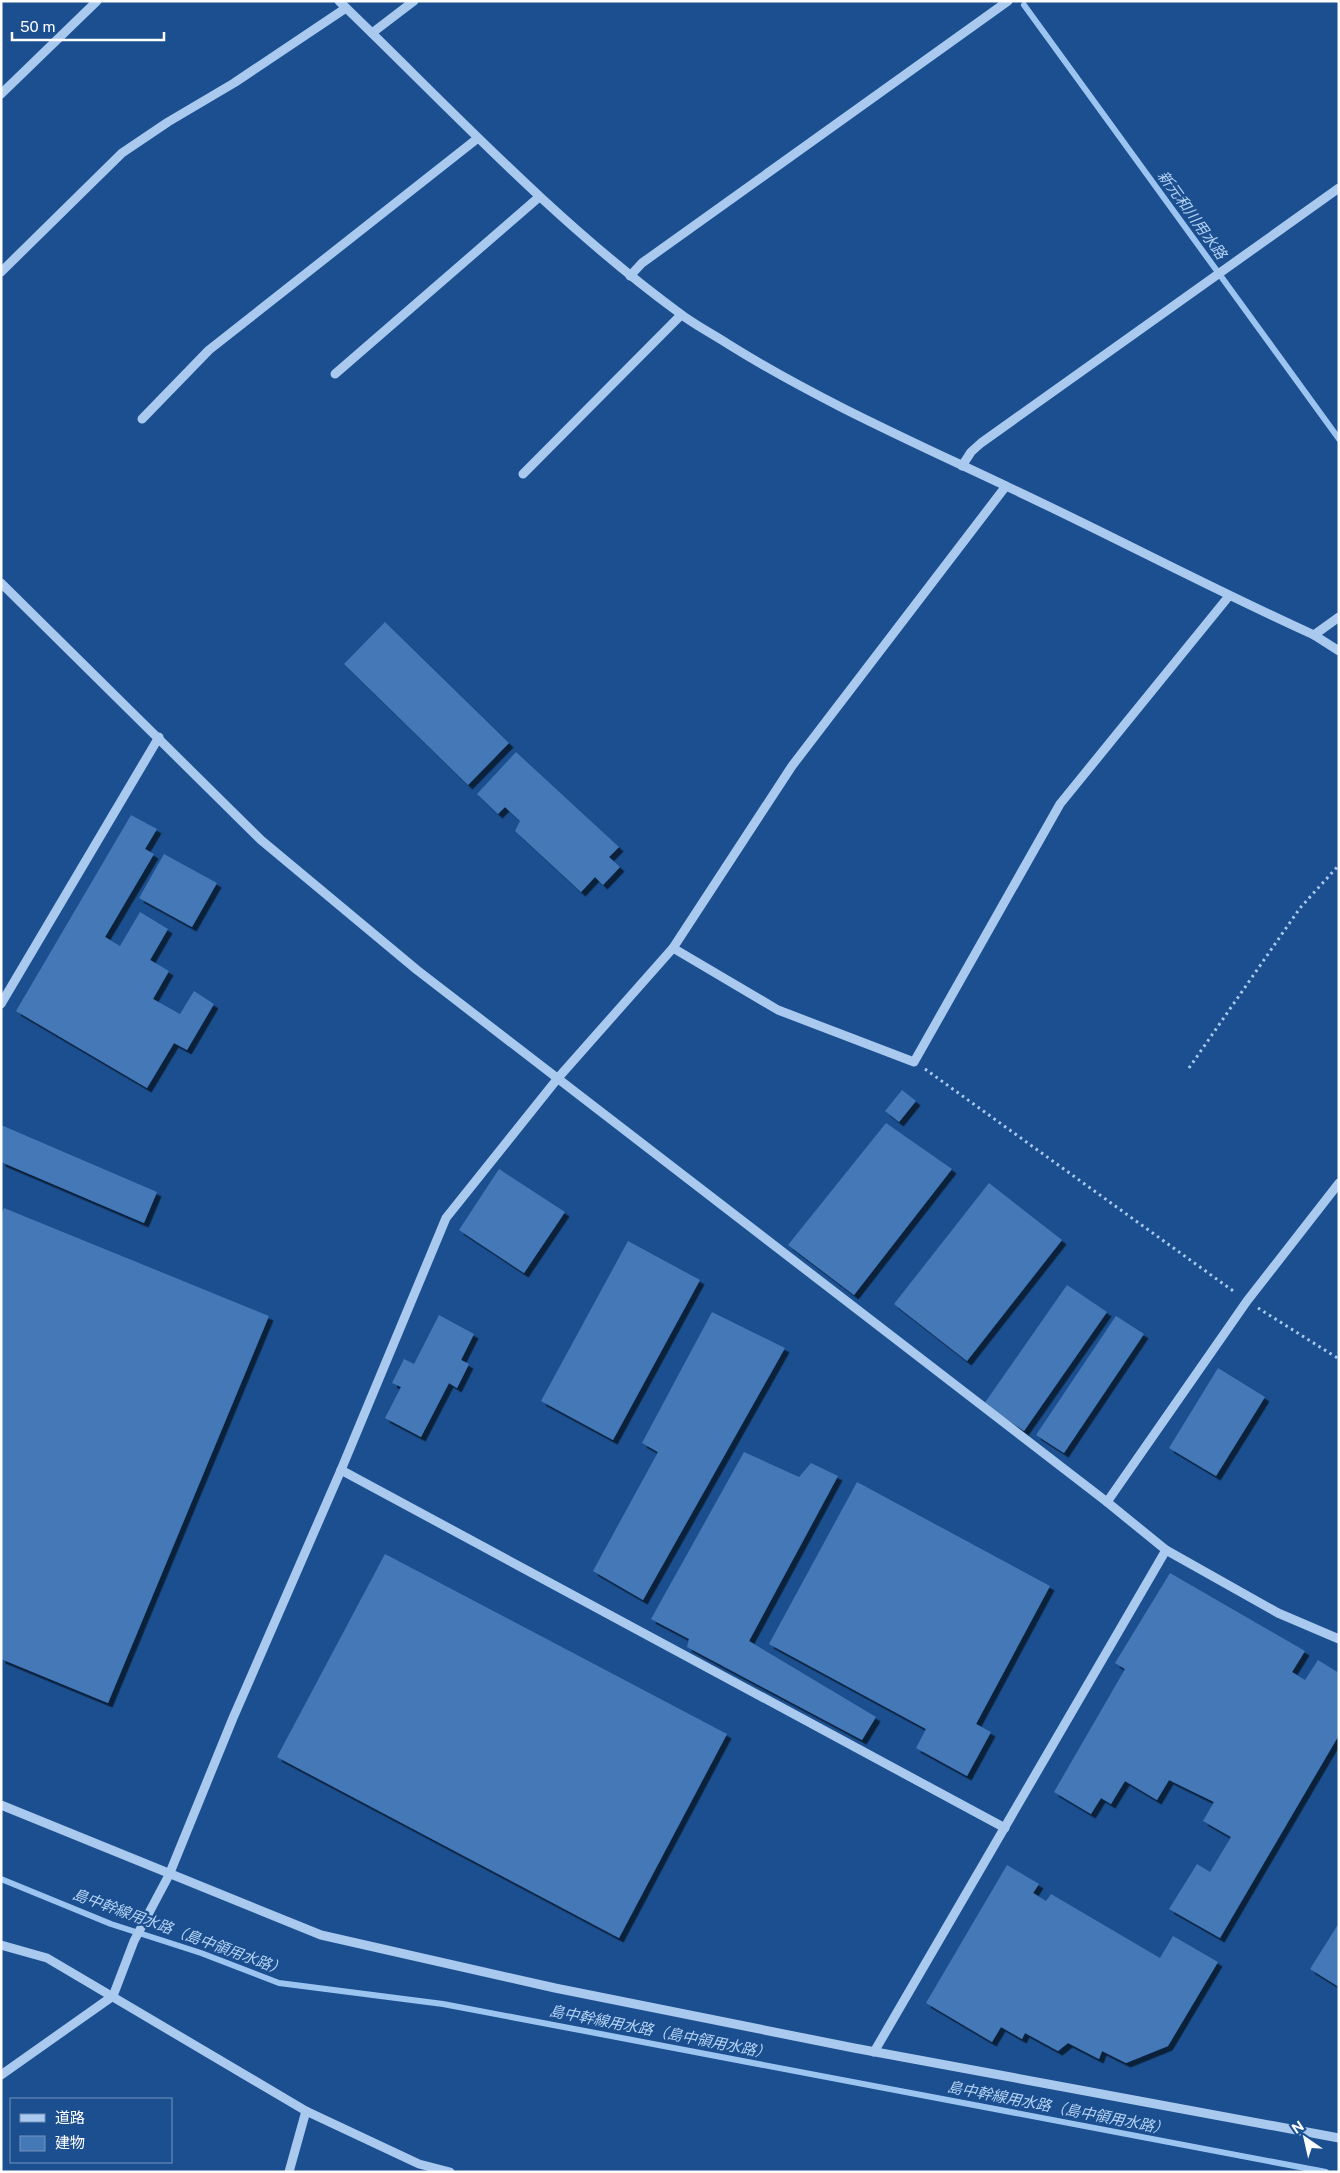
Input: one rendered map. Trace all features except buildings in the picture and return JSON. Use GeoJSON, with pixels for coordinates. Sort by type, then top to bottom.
{"type":"FeatureCollection","features":[{"type":"Feature","properties":{"kind":"street"},"geometry":{"type":"LineString","coordinates":[[1,94],[97,1]]}},
{"type":"Feature","properties":{"kind":"street"},"geometry":{"type":"LineString","coordinates":[[339,1],[538,198],[630,276],[681,315],[761,364],[856,416],[1006,486],[1229,596],[1314,635],[1339,651]]}},
{"type":"Feature","properties":{"kind":"street"},"geometry":{"type":"LineString","coordinates":[[372,33],[414,1]]}},
{"type":"Feature","properties":{"kind":"street"},"geometry":{"type":"LineString","coordinates":[[630,276],[642,263],[1008,1]]}},
{"type":"Feature","properties":{"kind":"street"},"geometry":{"type":"LineString","coordinates":[[1,272],[122,153],[152,132],[258,68],[346,8]]}},
{"type":"Feature","properties":{"kind":"street"},"geometry":{"type":"LineString","coordinates":[[142,418],[209,350],[478,138]]}},
{"type":"Feature","properties":{"kind":"street"},"geometry":{"type":"LineString","coordinates":[[962,466],[971,452],[981,443],[1339,188]]}},
{"type":"Feature","properties":{"kind":"street"},"geometry":{"type":"LineString","coordinates":[[335,374],[538,198]]}},
{"type":"Feature","properties":{"kind":"street"},"geometry":{"type":"LineString","coordinates":[[523,474],[681,315]]}},
{"type":"Feature","properties":{"kind":"street"},"geometry":{"type":"LineString","coordinates":[[1,2075],[113,1996],[134,1941],[169,1876],[233,1718],[341,1470],[446,1218],[558,1078],[673,948],[792,766],[1006,486]]}},
{"type":"Feature","properties":{"kind":"street"},"geometry":{"type":"LineString","coordinates":[[1,583],[159,737],[261,840],[418,970],[1108,1502],[1166,1550],[1278,1614],[1339,1640]]}},
{"type":"Feature","properties":{"kind":"street"},"geometry":{"type":"LineString","coordinates":[[673,948],[778,1010],[914,1062],[1060,804],[1229,596]]}},
{"type":"Feature","properties":{"kind":"street"},"geometry":{"type":"LineString","coordinates":[[1314,635],[1339,617]]}},
{"type":"Feature","properties":{"kind":"street"},"geometry":{"type":"LineString","coordinates":[[1,1004],[159,737]]}},
{"type":"Feature","properties":{"kind":"street"},"geometry":{"type":"LineString","coordinates":[[1108,1502],[1247,1301],[1339,1183]]}},
{"type":"Feature","properties":{"kind":"street"},"geometry":{"type":"LineString","coordinates":[[341,1470],[1005,1828]]}},
{"type":"Feature","properties":{"kind":"street"},"geometry":{"type":"LineString","coordinates":[[874,2052],[1166,1550]]}},
{"type":"Feature","properties":{"kind":"street"},"geometry":{"type":"LineString","coordinates":[[1,1805],[169,1876],[321,1935],[555,1988],[874,2052],[1339,2138]]}},
{"type":"Feature","properties":{"kind":"street"},"geometry":{"type":"LineString","coordinates":[[1,1945],[47,1958],[306,2111],[419,2164],[450,2172]]}},
{"type":"Feature","properties":{"kind":"street"},"geometry":{"type":"LineString","coordinates":[[289,2172],[306,2111]]}},
{"type":"Feature","properties":{"kind":"path"},"geometry":{"type":"LineString","coordinates":[[1189,1068],[1300,908],[1339,865]]}},
{"type":"Feature","properties":{"kind":"path"},"geometry":{"type":"LineString","coordinates":[[914,1062],[1247,1301],[1339,1359]]}},
{"type":"Feature","properties":{"kind":"waterway","name":"新元和川用水路"},"geometry":{"type":"LineString","coordinates":[[1024,5],[1339,439]]}},
{"type":"Feature","properties":{"kind":"waterway","name":"島中幹線用水路（島中領用水路）"},"geometry":{"type":"LineString","coordinates":[[1,1879],[111,1924],[201,1953],[279,1983],[443,2004],[1326,2172]]}}]}
